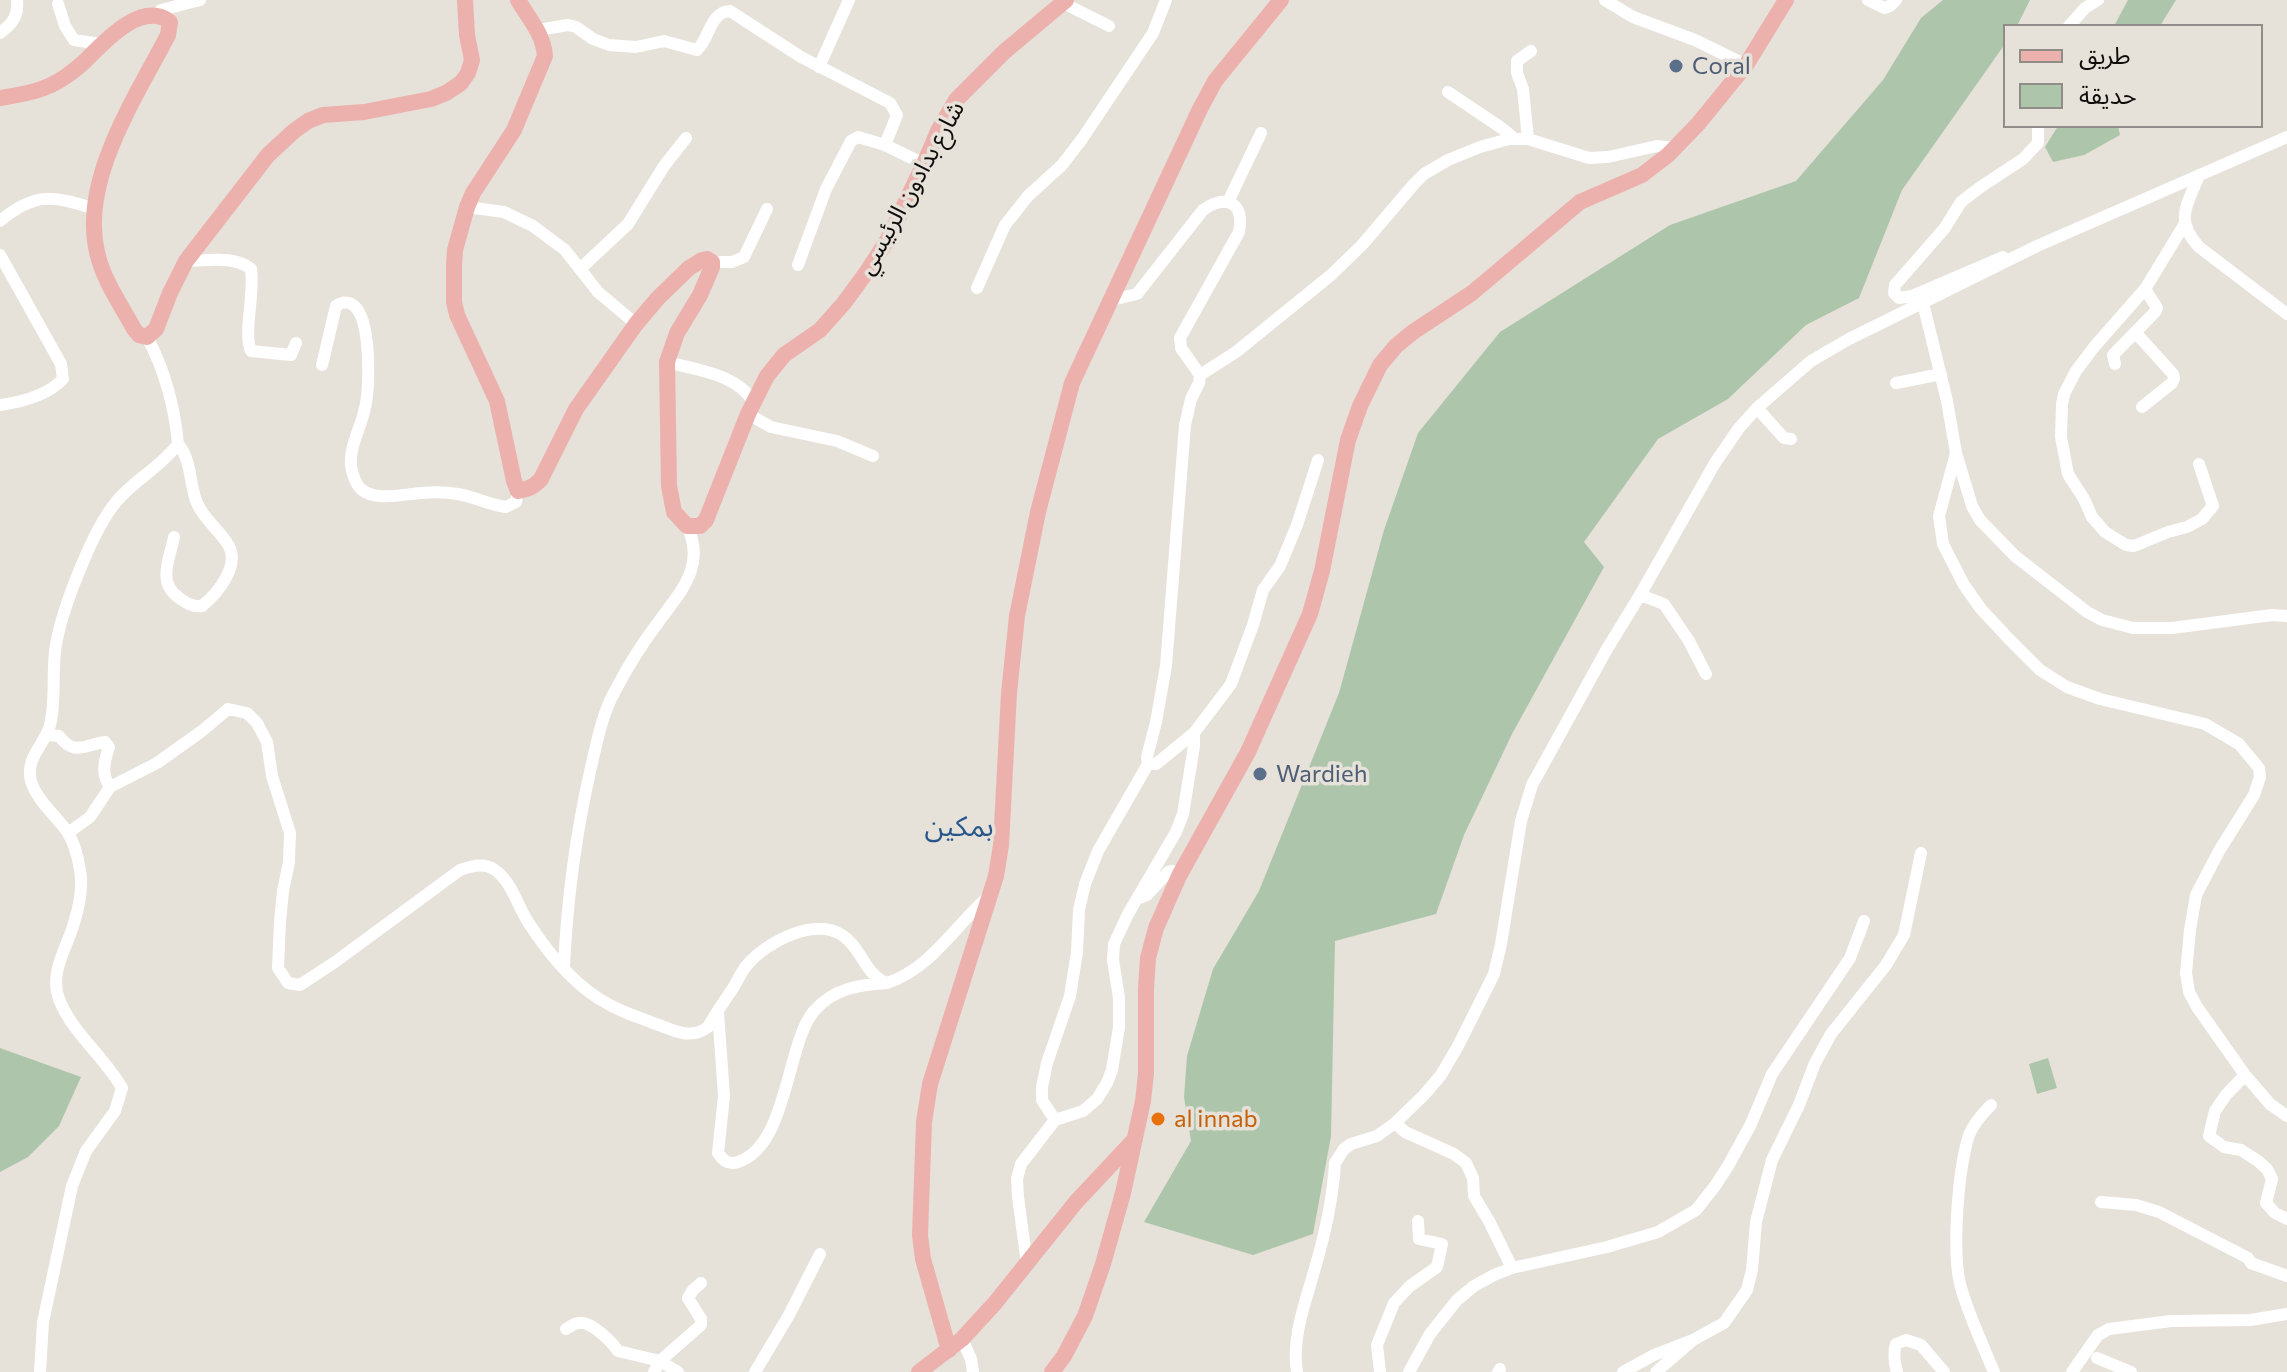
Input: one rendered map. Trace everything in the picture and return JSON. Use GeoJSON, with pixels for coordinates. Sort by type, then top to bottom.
{"type":"FeatureCollection","features":[{"type":"Feature","properties":{"kind":"main road"},"geometry":{"type":"LineString","coordinates":[[0,98],[34,93],[51,86],[84,63],[133,12],[151,6],[161,10],[170,22],[170,30],[117,133],[102,176],[95,209],[95,244],[100,265],[134,329],[139,335],[147,337],[156,329],[186,261],[268,155],[308,121],[329,113],[364,112],[431,99],[461,83],[472,60],[465,0]]}},
{"type":"Feature","properties":{"kind":"main road"},"geometry":{"type":"LineString","coordinates":[[518,0],[538,30],[545,56],[514,130],[467,207],[455,250],[454,302],[461,327],[497,401],[518,491],[529,489],[541,479],[576,409],[636,324],[689,268],[702,260],[712,262],[700,295],[677,333],[667,362],[670,497],[674,512],[687,526]]}},
{"type":"Feature","properties":{"kind":"main road"},"geometry":{"type":"LineString","coordinates":[[955,1344],[929,1283],[921,1247],[924,1122],[930,1084],[996,876],[1001,845],[1010,672],[1017,616],[1046,481],[1072,383],[1183,142],[1207,95],[1235,54],[1281,0]]}},
{"type":"Feature","properties":{"kind":"main road"},"geometry":{"type":"LineString","coordinates":[[1052,1372],[1066,1364],[1085,1316],[1103,1264],[1136,1138],[1146,1073],[1148,958],[1156,928],[1179,876],[1248,752],[1310,614],[1322,571],[1348,440],[1380,365],[1413,332],[1472,293],[1573,207],[1642,175],[1676,148],[1746,65],[1786,0]]}},
{"type":"Feature","properties":{"kind":"main road","name":"شارع بدادون الرئيسي"},"geometry":{"type":"LineString","coordinates":[[687,526],[700,526],[706,520],[767,376],[784,355],[820,330],[844,303],[888,239],[939,129],[956,100],[1004,52],[1064,1]]}},
{"type":"Feature","properties":{"kind":"main road"},"geometry":{"type":"LineString","coordinates":[[919,1372],[955,1344],[1027,1264],[1076,1202],[1136,1138]]}},
{"type":"Feature","properties":{"kind":"street"},"geometry":{"type":"LineString","coordinates":[[0,33],[16,17],[17,0]]}},
{"type":"Feature","properties":{"kind":"street"},"geometry":{"type":"LineString","coordinates":[[161,10],[200,0]]}},
{"type":"Feature","properties":{"kind":"street"},"geometry":{"type":"LineString","coordinates":[[819,67],[849,0]]}},
{"type":"Feature","properties":{"kind":"street"},"geometry":{"type":"LineString","coordinates":[[977,288],[1005,225],[1028,196],[1062,165],[1082,139],[1153,33],[1166,0]]}},
{"type":"Feature","properties":{"kind":"street"},"geometry":{"type":"LineString","coordinates":[[1605,0],[1633,17],[1695,40],[1746,65]]}},
{"type":"Feature","properties":{"kind":"street"},"geometry":{"type":"LineString","coordinates":[[1868,0],[1884,8],[1896,0]]}},
{"type":"Feature","properties":{"kind":"street"},"geometry":{"type":"LineString","coordinates":[[2071,24],[2085,8],[2098,0]]}},
{"type":"Feature","properties":{"kind":"street"},"geometry":{"type":"LineString","coordinates":[[1064,1],[1109,26]]}},
{"type":"Feature","properties":{"kind":"street"},"geometry":{"type":"LineString","coordinates":[[58,4],[65,26],[74,40],[101,44]]}},
{"type":"Feature","properties":{"kind":"street"},"geometry":{"type":"LineString","coordinates":[[538,30],[568,25],[609,45],[636,47],[664,41],[697,50],[706,40],[719,14],[730,11],[780,45],[890,103],[897,115],[885,145]]}},
{"type":"Feature","properties":{"kind":"street"},"geometry":{"type":"LineString","coordinates":[[1522,139],[1523,89],[1517,73],[1517,61],[1531,51]]}},
{"type":"Feature","properties":{"kind":"street"},"geometry":{"type":"LineString","coordinates":[[1448,92],[1522,139],[1589,158],[1657,146],[1676,148]]}},
{"type":"Feature","properties":{"kind":"street"},"geometry":{"type":"LineString","coordinates":[[2013,259],[2001,256],[1912,296],[1899,298],[1894,293],[1895,285],[1944,229],[1961,202],[2023,159],[2038,143],[2038,128]]}},
{"type":"Feature","properties":{"kind":"street"},"geometry":{"type":"LineString","coordinates":[[1228,202],[1261,133]]}},
{"type":"Feature","properties":{"kind":"street"},"geometry":{"type":"LineString","coordinates":[[798,265],[826,189],[851,141],[858,137],[885,145],[924,164]]}},
{"type":"Feature","properties":{"kind":"street"},"geometry":{"type":"LineString","coordinates":[[1297,1372],[1295,1363],[1299,1328],[1339,1155],[1351,1144],[1377,1136],[1395,1123],[1441,1075],[1458,1046],[1494,974],[1521,821],[1532,785],[1715,463],[1757,408],[1823,353],[2100,217],[2287,137]]}},
{"type":"Feature","properties":{"kind":"street"},"geometry":{"type":"LineString","coordinates":[[580,269],[628,224],[686,138]]}},
{"type":"Feature","properties":{"kind":"street"},"geometry":{"type":"LineString","coordinates":[[1200,375],[1236,352],[1331,275],[1362,245],[1424,174],[1480,147],[1522,139]]}},
{"type":"Feature","properties":{"kind":"street"},"geometry":{"type":"LineString","coordinates":[[2199,175],[2185,213],[2184,225],[2188,235],[2199,247],[2287,314]]}},
{"type":"Feature","properties":{"kind":"street"},"geometry":{"type":"LineString","coordinates":[[0,221],[21,206],[46,198],[95,209]]}},
{"type":"Feature","properties":{"kind":"street"},"geometry":{"type":"LineString","coordinates":[[1055,1120],[1042,1100],[1042,1087],[1070,996],[1076,962],[1079,910],[1085,884],[1098,851],[1148,764],[1167,659],[1185,425],[1200,375],[1181,348],[1180,338],[1239,232],[1241,221],[1233,203],[1214,202],[1203,210],[1137,294],[1111,300]]}},
{"type":"Feature","properties":{"kind":"street"},"geometry":{"type":"LineString","coordinates":[[467,207],[504,212],[533,226],[565,250],[598,292],[636,324]]}},
{"type":"Feature","properties":{"kind":"street"},"geometry":{"type":"LineString","coordinates":[[712,262],[732,262],[744,257],[767,209]]}},
{"type":"Feature","properties":{"kind":"street"},"geometry":{"type":"LineString","coordinates":[[2184,225],[2145,289],[2076,371],[2064,394],[2060,421],[2068,474],[2092,517],[2105,532],[2126,545],[2134,546],[2187,527],[2208,513],[2213,506],[2199,464]]}},
{"type":"Feature","properties":{"kind":"street"},"geometry":{"type":"LineString","coordinates":[[0,255],[63,372],[63,379],[50,390],[27,400],[0,405]]}},
{"type":"Feature","properties":{"kind":"street"},"geometry":{"type":"LineString","coordinates":[[186,261],[231,260],[251,269],[253,280],[248,341],[251,351],[291,355],[296,343]]}},
{"type":"Feature","properties":{"kind":"street"},"geometry":{"type":"LineString","coordinates":[[2115,364],[2113,355],[2157,308],[2145,289]]}},
{"type":"Feature","properties":{"kind":"street"},"geometry":{"type":"LineString","coordinates":[[322,365],[336,306],[351,303],[358,310],[366,339],[365,410],[351,467],[359,488],[379,495],[460,494],[506,507],[516,502],[518,491]]}},
{"type":"Feature","properties":{"kind":"street"},"geometry":{"type":"LineString","coordinates":[[1923,303],[1956,453],[1972,506],[1980,520],[2015,556],[2095,617],[2133,628],[2172,628],[2272,615],[2287,616]]}},
{"type":"Feature","properties":{"kind":"street"},"geometry":{"type":"LineString","coordinates":[[2135,332],[2157,348],[2174,378],[2142,407]]}},
{"type":"Feature","properties":{"kind":"street"},"geometry":{"type":"LineString","coordinates":[[147,337],[162,370],[178,444],[187,461],[198,506],[229,544],[232,559],[221,584],[202,606],[189,605],[166,585],[174,537]]}},
{"type":"Feature","properties":{"kind":"street"},"geometry":{"type":"LineString","coordinates":[[667,362],[726,380],[746,392],[751,409],[771,427],[837,441],[873,456]]}},
{"type":"Feature","properties":{"kind":"street"},"geometry":{"type":"LineString","coordinates":[[1896,383],[1941,374]]}},
{"type":"Feature","properties":{"kind":"street"},"geometry":{"type":"LineString","coordinates":[[1757,408],[1784,438],[1791,439]]}},
{"type":"Feature","properties":{"kind":"street"},"geometry":{"type":"LineString","coordinates":[[40,1372],[43,1322],[72,1186],[86,1151],[115,1111],[122,1088],[72,1021],[58,995],[57,970],[75,922],[81,881],[78,859],[68,833],[49,812],[34,788],[31,779],[33,755],[51,722],[55,652],[61,624],[100,526],[128,489],[164,460],[178,444]]}},
{"type":"Feature","properties":{"kind":"street"},"geometry":{"type":"LineString","coordinates":[[1956,453],[1939,516],[1943,544],[1964,585],[2009,639],[2040,670],[2067,687],[2100,699],[2205,724],[2239,744],[2259,768],[2260,777],[2254,795],[2196,895],[2186,973],[2189,992],[2197,1007],[2245,1075],[2270,1104],[2287,1116]]}},
{"type":"Feature","properties":{"kind":"street"},"geometry":{"type":"LineString","coordinates":[[1148,764],[1158,763],[1194,733],[1231,684],[1263,590],[1280,566],[1318,460]]}},
{"type":"Feature","properties":{"kind":"street"},"geometry":{"type":"LineString","coordinates":[[564,967],[566,916],[578,833],[597,738],[613,694],[689,577],[693,544],[687,526]]}},
{"type":"Feature","properties":{"kind":"street"},"geometry":{"type":"LineString","coordinates":[[1640,595],[1664,604],[1689,641],[1706,674]]}},
{"type":"Feature","properties":{"kind":"street"},"geometry":{"type":"LineString","coordinates":[[68,833],[90,817],[110,787],[157,763],[228,709],[247,713],[257,723],[267,742],[272,776],[290,833],[278,968],[288,983],[300,985],[460,870],[487,865],[507,882],[540,939],[582,987],[610,1005],[674,1031],[699,1033],[708,1027],[749,962],[777,942],[810,929],[832,930],[841,934],[857,948],[874,976],[887,983]]}},
{"type":"Feature","properties":{"kind":"street"},"geometry":{"type":"LineString","coordinates":[[1027,1264],[1017,1179],[1021,1164],[1055,1120],[1071,1116],[1090,1105],[1107,1083],[1112,1070],[1119,1013],[1113,951],[1121,926],[1181,822],[1194,733]]}},
{"type":"Feature","properties":{"kind":"street"},"geometry":{"type":"LineString","coordinates":[[46,735],[59,736],[71,748],[78,749],[105,742],[109,747],[104,762],[104,779],[110,787]]}},
{"type":"Feature","properties":{"kind":"street"},"geometry":{"type":"LineString","coordinates":[[1623,1372],[1724,1323],[1747,1290],[1756,1222],[1772,1160],[1831,1034],[1886,965],[1904,935],[1921,853]]}},
{"type":"Feature","properties":{"kind":"street"},"geometry":{"type":"LineString","coordinates":[[1137,899],[1147,895],[1168,872],[1179,876]]}},
{"type":"Feature","properties":{"kind":"street"},"geometry":{"type":"LineString","coordinates":[[717,1009],[724,1096],[718,1153],[728,1163],[738,1162],[760,1147],[769,1131],[786,1089],[805,1026],[813,1012],[830,996],[848,987],[898,980],[938,951],[989,896]]}},
{"type":"Feature","properties":{"kind":"street"},"geometry":{"type":"LineString","coordinates":[[1409,1372],[1430,1334],[1457,1300],[1474,1286],[1512,1268],[1658,1232],[1696,1210],[1728,1166],[1751,1124],[1772,1074],[1850,958],[1864,921]]}},
{"type":"Feature","properties":{"kind":"street"},"geometry":{"type":"LineString","coordinates":[[2245,1075],[2215,1111],[2209,1136],[2224,1147],[2241,1150],[2267,1169],[2272,1179],[2266,1203],[2275,1213],[2287,1219]]}},
{"type":"Feature","properties":{"kind":"street"},"geometry":{"type":"LineString","coordinates":[[1991,1105],[1978,1118],[1970,1134],[1960,1179],[1958,1264],[1960,1284],[1994,1372]]}},
{"type":"Feature","properties":{"kind":"street"},"geometry":{"type":"LineString","coordinates":[[1395,1123],[1405,1132],[1454,1154],[1466,1163],[1473,1178],[1474,1196],[1512,1268]]}},
{"type":"Feature","properties":{"kind":"street"},"geometry":{"type":"LineString","coordinates":[[2101,1202],[2136,1205],[2159,1212],[2248,1258],[2251,1263],[2287,1276]]}},
{"type":"Feature","properties":{"kind":"street"},"geometry":{"type":"LineString","coordinates":[[1380,1372],[1377,1345],[1394,1303],[1410,1286],[1437,1267],[1442,1244],[1419,1239],[1418,1221]]}},
{"type":"Feature","properties":{"kind":"street"},"geometry":{"type":"LineString","coordinates":[[1324,1229],[1339,1233]]}},
{"type":"Feature","properties":{"kind":"street"},"geometry":{"type":"LineString","coordinates":[[755,1372],[820,1254]]}},
{"type":"Feature","properties":{"kind":"street"},"geometry":{"type":"LineString","coordinates":[[657,1366],[701,1325],[701,1319],[688,1298],[701,1283]]}},
{"type":"Feature","properties":{"kind":"street"},"geometry":{"type":"LineString","coordinates":[[2096,1372],[2093,1353],[2098,1335],[2109,1329],[2171,1321],[2250,1320],[2287,1314]]}},
{"type":"Feature","properties":{"kind":"street"},"geometry":{"type":"LineString","coordinates":[[566,1329],[576,1323],[586,1323],[612,1341],[618,1351],[678,1372]]}},
{"type":"Feature","properties":{"kind":"street"},"geometry":{"type":"LineString","coordinates":[[1656,1372],[1693,1340]]}},
{"type":"Feature","properties":{"kind":"street"},"geometry":{"type":"LineString","coordinates":[[1897,1372],[1894,1351],[1896,1344],[1906,1340],[1921,1345],[1944,1372]]}},
{"type":"Feature","properties":{"kind":"street"},"geometry":{"type":"LineString","coordinates":[[955,1344],[971,1359],[973,1372]]}},
{"type":"Feature","properties":{"kind":"street"},"geometry":{"type":"LineString","coordinates":[[2072,1372],[2093,1353]]}},
{"type":"Feature","properties":{"kind":"street"},"geometry":{"type":"LineString","coordinates":[[2093,1353],[2131,1372]]}},
{"type":"Feature","properties":{"kind":"green space"},"geometry":{"type":"Polygon","coordinates":[[[1943,0],[2030,0],[2018,24],[2003,24],[2003,47],[1902,190],[1859,298],[1806,325],[1728,399],[1658,439],[1584,542],[1604,567],[1512,734],[1464,835],[1436,914],[1335,941],[1331,1136],[1313,1234],[1253,1255],[1144,1222],[1191,1141],[1184,1097],[1187,1056],[1213,969],[1259,891],[1339,693],[1384,530],[1418,433],[1500,332],[1670,225],[1796,181],[1883,80],[1921,18],[1943,0]]]}},
{"type":"Feature","properties":{"kind":"green space"},"geometry":{"type":"Polygon","coordinates":[[[2128,0],[2176,0],[2161,24],[2115,24],[2128,0]]]}},
{"type":"Feature","properties":{"kind":"green space"},"geometry":{"type":"Polygon","coordinates":[[[2057,128],[2118,128],[2120,135],[2084,155],[2053,162],[2045,147],[2057,128]]]}},
{"type":"Feature","properties":{"kind":"green space"},"geometry":{"type":"Polygon","coordinates":[[[0,1048],[81,1077],[59,1126],[28,1157],[0,1172],[0,1048]]]}},
{"type":"Feature","properties":{"kind":"green space"},"geometry":{"type":"Polygon","coordinates":[[[2048,1058],[2057,1088],[2037,1094],[2029,1064],[2048,1058]]]}},
{"type":"Feature","properties":{"kind":"place","name":"Coral"},"geometry":{"type":"Point","coordinates":[1676,66]}},
{"type":"Feature","properties":{"kind":"place","name":"Wardieh"},"geometry":{"type":"Point","coordinates":[1260,774]}},
{"type":"Feature","properties":{"kind":"place","name":"al innab"},"geometry":{"type":"Point","coordinates":[1158,1119]}},
{"type":"Feature","properties":{"kind":"district","name":"بمكين"},"geometry":{"type":"Point","coordinates":[959,827]}}]}
